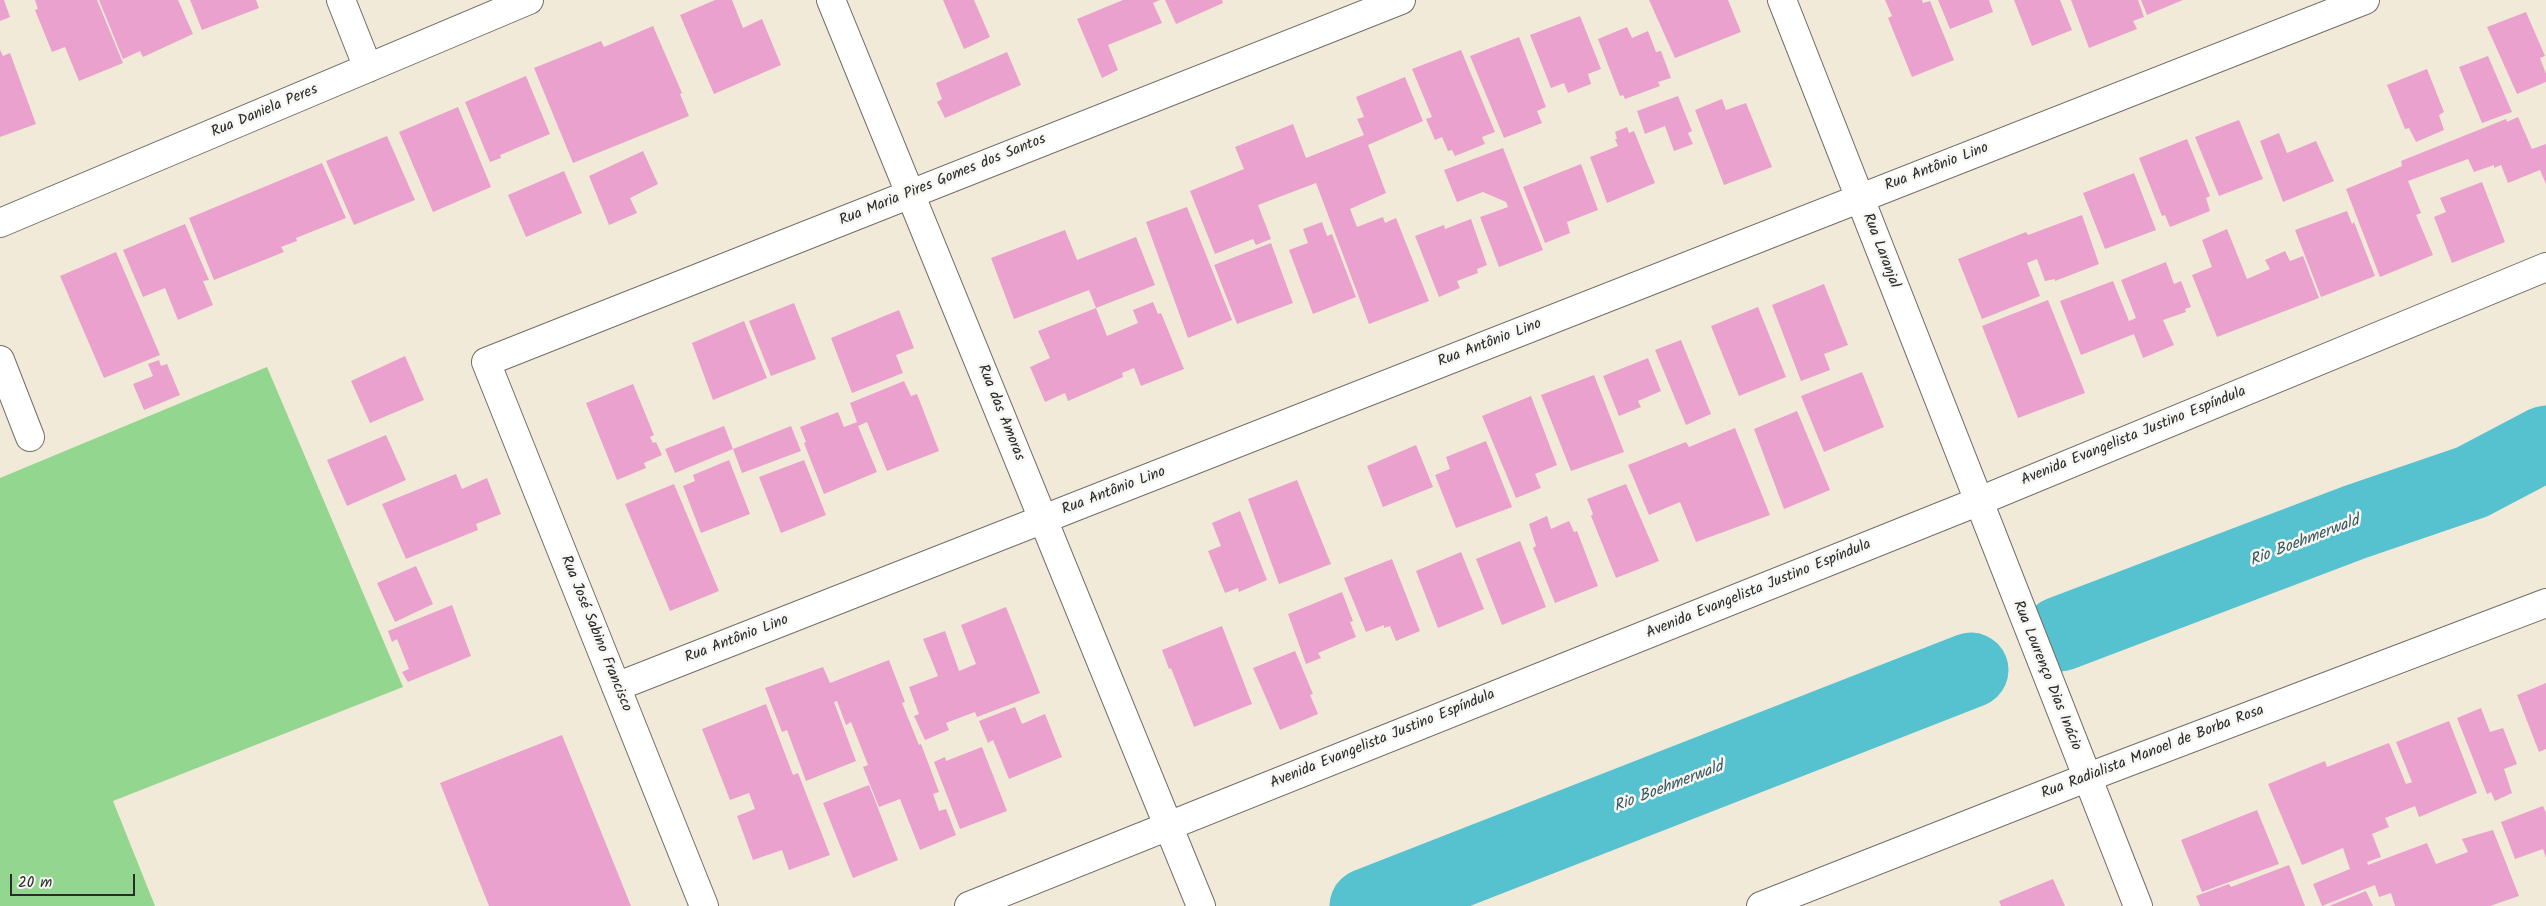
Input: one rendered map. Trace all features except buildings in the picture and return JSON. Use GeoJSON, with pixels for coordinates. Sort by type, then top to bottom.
{"type":"FeatureCollection","features":[{"type":"Feature","properties":{"kind":"street"},"geometry":{"type":"LineString","coordinates":[[341,0],[368,68]]}},
{"type":"Feature","properties":{"kind":"street","name":"Rua Daniela Peres"},"geometry":{"type":"LineString","coordinates":[[0,223],[529,0]]}},
{"type":"Feature","properties":{"kind":"street","name":"Rua das Amoras"},"geometry":{"type":"LineString","coordinates":[[831,0],[1170,826],[1201,906]]}},
{"type":"Feature","properties":{"kind":"street","name":"Rua Maria Pires Gomes dos Santos"},"geometry":{"type":"LineString","coordinates":[[486,362],[1401,0]]}},
{"type":"Feature","properties":{"kind":"street","name":"Rua Laranjal"},"geometry":{"type":"LineString","coordinates":[[1782,0],[1977,502]]}},
{"type":"Feature","properties":{"kind":"street","name":"Rua Antônio Lino"},"geometry":{"type":"LineString","coordinates":[[616,687],[2365,0]]}},
{"type":"Feature","properties":{"kind":"street","name":"Avenida Evangelista Justino Espíndula"},"geometry":{"type":"LineString","coordinates":[[969,906],[1977,502],[2546,267]]}},
{"type":"Feature","properties":{"kind":"street"},"geometry":{"type":"LineString","coordinates":[[0,360],[30,437]]}},
{"type":"Feature","properties":{"kind":"street","name":"Rua José Sabino Francisco"},"geometry":{"type":"LineString","coordinates":[[486,362],[704,906]]}},
{"type":"Feature","properties":{"kind":"street","name":"Rua Lourenço Dias Inácio"},"geometry":{"type":"LineString","coordinates":[[1977,502],[2138,906]]}},
{"type":"Feature","properties":{"kind":"street","name":"Rua Radialista Manoel de Borba Rosa"},"geometry":{"type":"LineString","coordinates":[[1761,906],[2086,778],[2546,603]]}},
{"type":"Feature","properties":{"kind":"green space"},"geometry":{"type":"Polygon","coordinates":[[[267,367],[403,687],[113,801],[155,906],[0,906],[0,478],[267,367]]]}},
{"type":"Feature","properties":{"kind":"waterway","name":"Rio Boehmerwald"},"geometry":{"type":"LineString","coordinates":[[2060,634],[2355,522],[2472,482],[2546,443]]}},
{"type":"Feature","properties":{"kind":"waterway","name":"Rio Boehmerwald"},"geometry":{"type":"LineString","coordinates":[[1367,906],[1971,670]]}}]}
